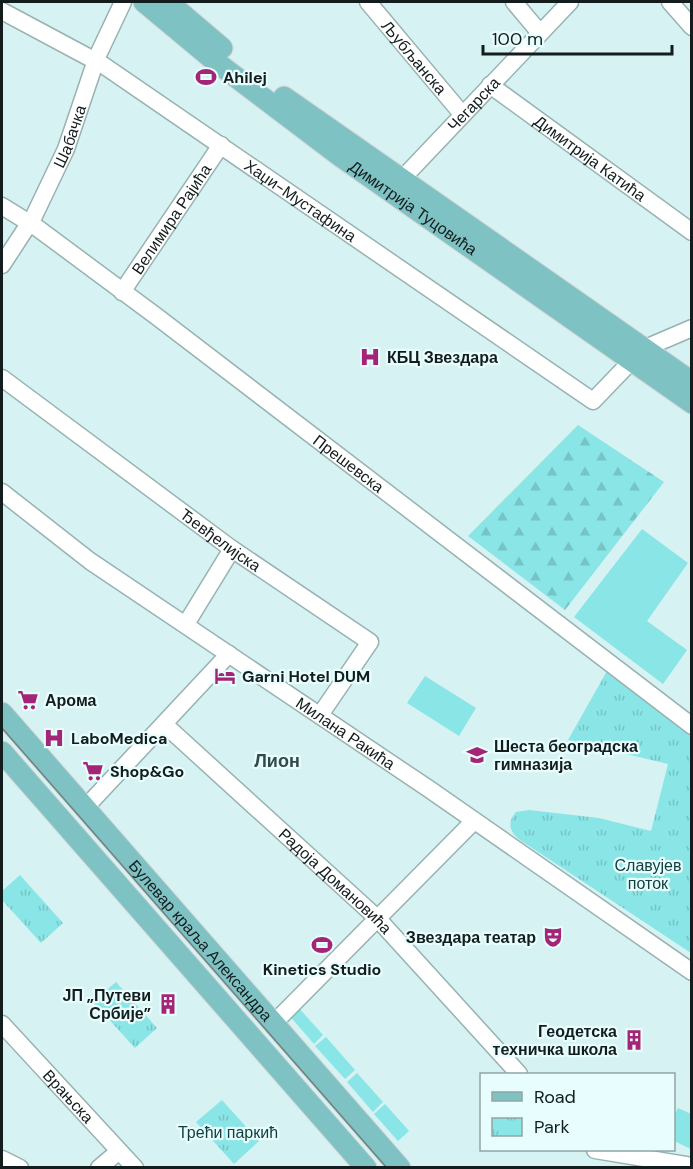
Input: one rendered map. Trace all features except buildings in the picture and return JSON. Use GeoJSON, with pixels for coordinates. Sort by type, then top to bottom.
{"type":"FeatureCollection","features":[{"type":"Feature","properties":{"kind":"main road","name":"Димитрија Туцовића"},"geometry":{"type":"LineString","coordinates":[[144,2],[216,62],[322,143],[637,355],[692,382]]}},
{"type":"Feature","properties":{"kind":"main road","name":"Димитрија Туцовића"},"geometry":{"type":"LineString","coordinates":[[168,2],[245,67],[637,355],[692,403]]}},
{"type":"Feature","properties":{"kind":"main road","name":"Булевар краља Александра"},"geometry":{"type":"LineString","coordinates":[[2,712],[400,1167]]}},
{"type":"Feature","properties":{"kind":"main road","name":"Булевар краља Александра"},"geometry":{"type":"LineString","coordinates":[[2,752],[366,1167]]}},
{"type":"Feature","properties":{"kind":"street","name":"Шабачка"},"geometry":{"type":"LineString","coordinates":[[2,265],[29,223],[69,142],[95,61],[123,2]]}},
{"type":"Feature","properties":{"kind":"street","name":"Љубљанска"},"geometry":{"type":"LineString","coordinates":[[368,2],[462,114]]}},
{"type":"Feature","properties":{"kind":"street"},"geometry":{"type":"LineString","coordinates":[[514,2],[540,33]]}},
{"type":"Feature","properties":{"kind":"street","name":"Чегарска"},"geometry":{"type":"LineString","coordinates":[[401,180],[570,2]]}},
{"type":"Feature","properties":{"kind":"street"},"geometry":{"type":"LineString","coordinates":[[670,2],[692,27]]}},
{"type":"Feature","properties":{"kind":"street","name":"Хаџи-Мустафина"},"geometry":{"type":"LineString","coordinates":[[2,11],[95,61],[593,401],[637,355]]}},
{"type":"Feature","properties":{"kind":"street","name":"Димитрија Катића"},"geometry":{"type":"LineString","coordinates":[[490,85],[692,232]]}},
{"type":"Feature","properties":{"kind":"street","name":"Велимира Рајића"},"geometry":{"type":"LineString","coordinates":[[122,292],[221,145]]}},
{"type":"Feature","properties":{"kind":"street","name":"Прешевска"},"geometry":{"type":"LineString","coordinates":[[2,206],[29,223],[122,292],[692,726]]}},
{"type":"Feature","properties":{"kind":"street"},"geometry":{"type":"LineString","coordinates":[[637,355],[692,328]]}},
{"type":"Feature","properties":{"kind":"street","name":"Ђевђелијска"},"geometry":{"type":"LineString","coordinates":[[2,378],[232,549],[370,642],[320,715]]}},
{"type":"Feature","properties":{"kind":"street","name":"Милана Ракића"},"geometry":{"type":"LineString","coordinates":[[2,492],[90,561],[320,715],[692,972]]}},
{"type":"Feature","properties":{"kind":"street"},"geometry":{"type":"LineString","coordinates":[[186,624],[232,549]]}},
{"type":"Feature","properties":{"kind":"street"},"geometry":{"type":"LineString","coordinates":[[86,808],[229,654]]}},
{"type":"Feature","properties":{"kind":"street","name":"Радоја Домановића"},"geometry":{"type":"LineString","coordinates":[[165,725],[377,918],[518,1073]]}},
{"type":"Feature","properties":{"kind":"street"},"geometry":{"type":"LineString","coordinates":[[274,1023],[474,821]]}},
{"type":"Feature","properties":{"kind":"street","name":"Врањска"},"geometry":{"type":"LineString","coordinates":[[2,1024],[135,1167]]}},
{"type":"Feature","properties":{"kind":"street"},"geometry":{"type":"LineString","coordinates":[[99,1167],[119,1150]]}},
{"type":"Feature","properties":{"kind":"street"},"geometry":{"type":"LineString","coordinates":[[606,1151],[692,1166]]}},
{"type":"Feature","properties":{"kind":"street"},"geometry":{"type":"LineString","coordinates":[[2,1159],[20,1167]]}},
{"type":"Feature","properties":{"kind":"green space"},"geometry":{"type":"Polygon","coordinates":[[[578,425],[664,482],[565,610],[468,536],[578,425]]]}},
{"type":"Feature","properties":{"kind":"green space"},"geometry":{"type":"Polygon","coordinates":[[[642,529],[688,563],[647,621],[687,650],[663,684],[574,617],[642,529]]]}},
{"type":"Feature","properties":{"kind":"green space","name":"Славујев поток"},"geometry":{"type":"Polygon","coordinates":[[[607,671],[691,736],[691,953],[513,834],[511,819],[516,812],[529,810],[599,818],[651,831],[668,764],[568,740],[607,671]]]}},
{"type":"Feature","properties":{"kind":"green space"},"geometry":{"type":"Polygon","coordinates":[[[425,676],[476,708],[459,736],[407,703],[425,676]]]}},
{"type":"Feature","properties":{"kind":"green space"},"geometry":{"type":"Polygon","coordinates":[[[20,875],[63,923],[41,943],[2,900],[2,891],[20,875]]]}},
{"type":"Feature","properties":{"kind":"green space"},"geometry":{"type":"Polygon","coordinates":[[[116,982],[157,1028],[135,1048],[93,1002],[116,982]]]}},
{"type":"Feature","properties":{"kind":"green space"},"geometry":{"type":"Polygon","coordinates":[[[297,1006],[323,1035],[314,1044],[288,1014],[297,1006]]]}},
{"type":"Feature","properties":{"kind":"green space"},"geometry":{"type":"Polygon","coordinates":[[[326,1037],[355,1070],[345,1079],[315,1046],[326,1037]]]}},
{"type":"Feature","properties":{"kind":"green space"},"geometry":{"type":"Polygon","coordinates":[[[357,1073],[383,1102],[373,1112],[347,1082],[357,1073]]]}},
{"type":"Feature","properties":{"kind":"green space","name":"Трећи паркић"},"geometry":{"type":"Polygon","coordinates":[[[222,1100],[259,1141],[234,1164],[196,1122],[222,1100]]]}},
{"type":"Feature","properties":{"kind":"green space"},"geometry":{"type":"Polygon","coordinates":[[[385,1104],[409,1131],[398,1141],[374,1114],[385,1104]]]}},
{"type":"Feature","properties":{"kind":"green space"},"geometry":{"type":"Polygon","coordinates":[[[678,1108],[691,1114],[691,1149],[675,1141],[675,1114],[678,1108]]]}},
{"type":"Feature","properties":{"kind":"tram line"},"geometry":{"type":"LineString","coordinates":[[2,728],[387,1168]]}},
{"type":"Feature","properties":{"kind":"place","name":"Ahilej"},"geometry":{"type":"Point","coordinates":[206,77]}},
{"type":"Feature","properties":{"kind":"place","name":"КБЦ Звездара"},"geometry":{"type":"Point","coordinates":[370,357]}},
{"type":"Feature","properties":{"kind":"place","name":"Garni Hotel DUM"},"geometry":{"type":"Point","coordinates":[225,676]}},
{"type":"Feature","properties":{"kind":"place","name":"Арома"},"geometry":{"type":"Point","coordinates":[28,700]}},
{"type":"Feature","properties":{"kind":"place","name":"LaboMedica"},"geometry":{"type":"Point","coordinates":[54,738]}},
{"type":"Feature","properties":{"kind":"place","name":"Шеста београдска гимназија"},"geometry":{"type":"Point","coordinates":[477,755]}},
{"type":"Feature","properties":{"kind":"place","name":"Shop&Go"},"geometry":{"type":"Point","coordinates":[93,771]}},
{"type":"Feature","properties":{"kind":"place","name":"Звездара театар"},"geometry":{"type":"Point","coordinates":[553,937]}},
{"type":"Feature","properties":{"kind":"place","name":"Kinetics Studio"},"geometry":{"type":"Point","coordinates":[322,945]}},
{"type":"Feature","properties":{"kind":"place","name":"ЈП „Путеви Србије”"},"geometry":{"type":"Point","coordinates":[168,1004]}},
{"type":"Feature","properties":{"kind":"place","name":"Геодетска техничка школа"},"geometry":{"type":"Point","coordinates":[634,1040]}},
{"type":"Feature","properties":{"kind":"district","name":"Лион"},"geometry":{"type":"Point","coordinates":[277,761]}}]}
